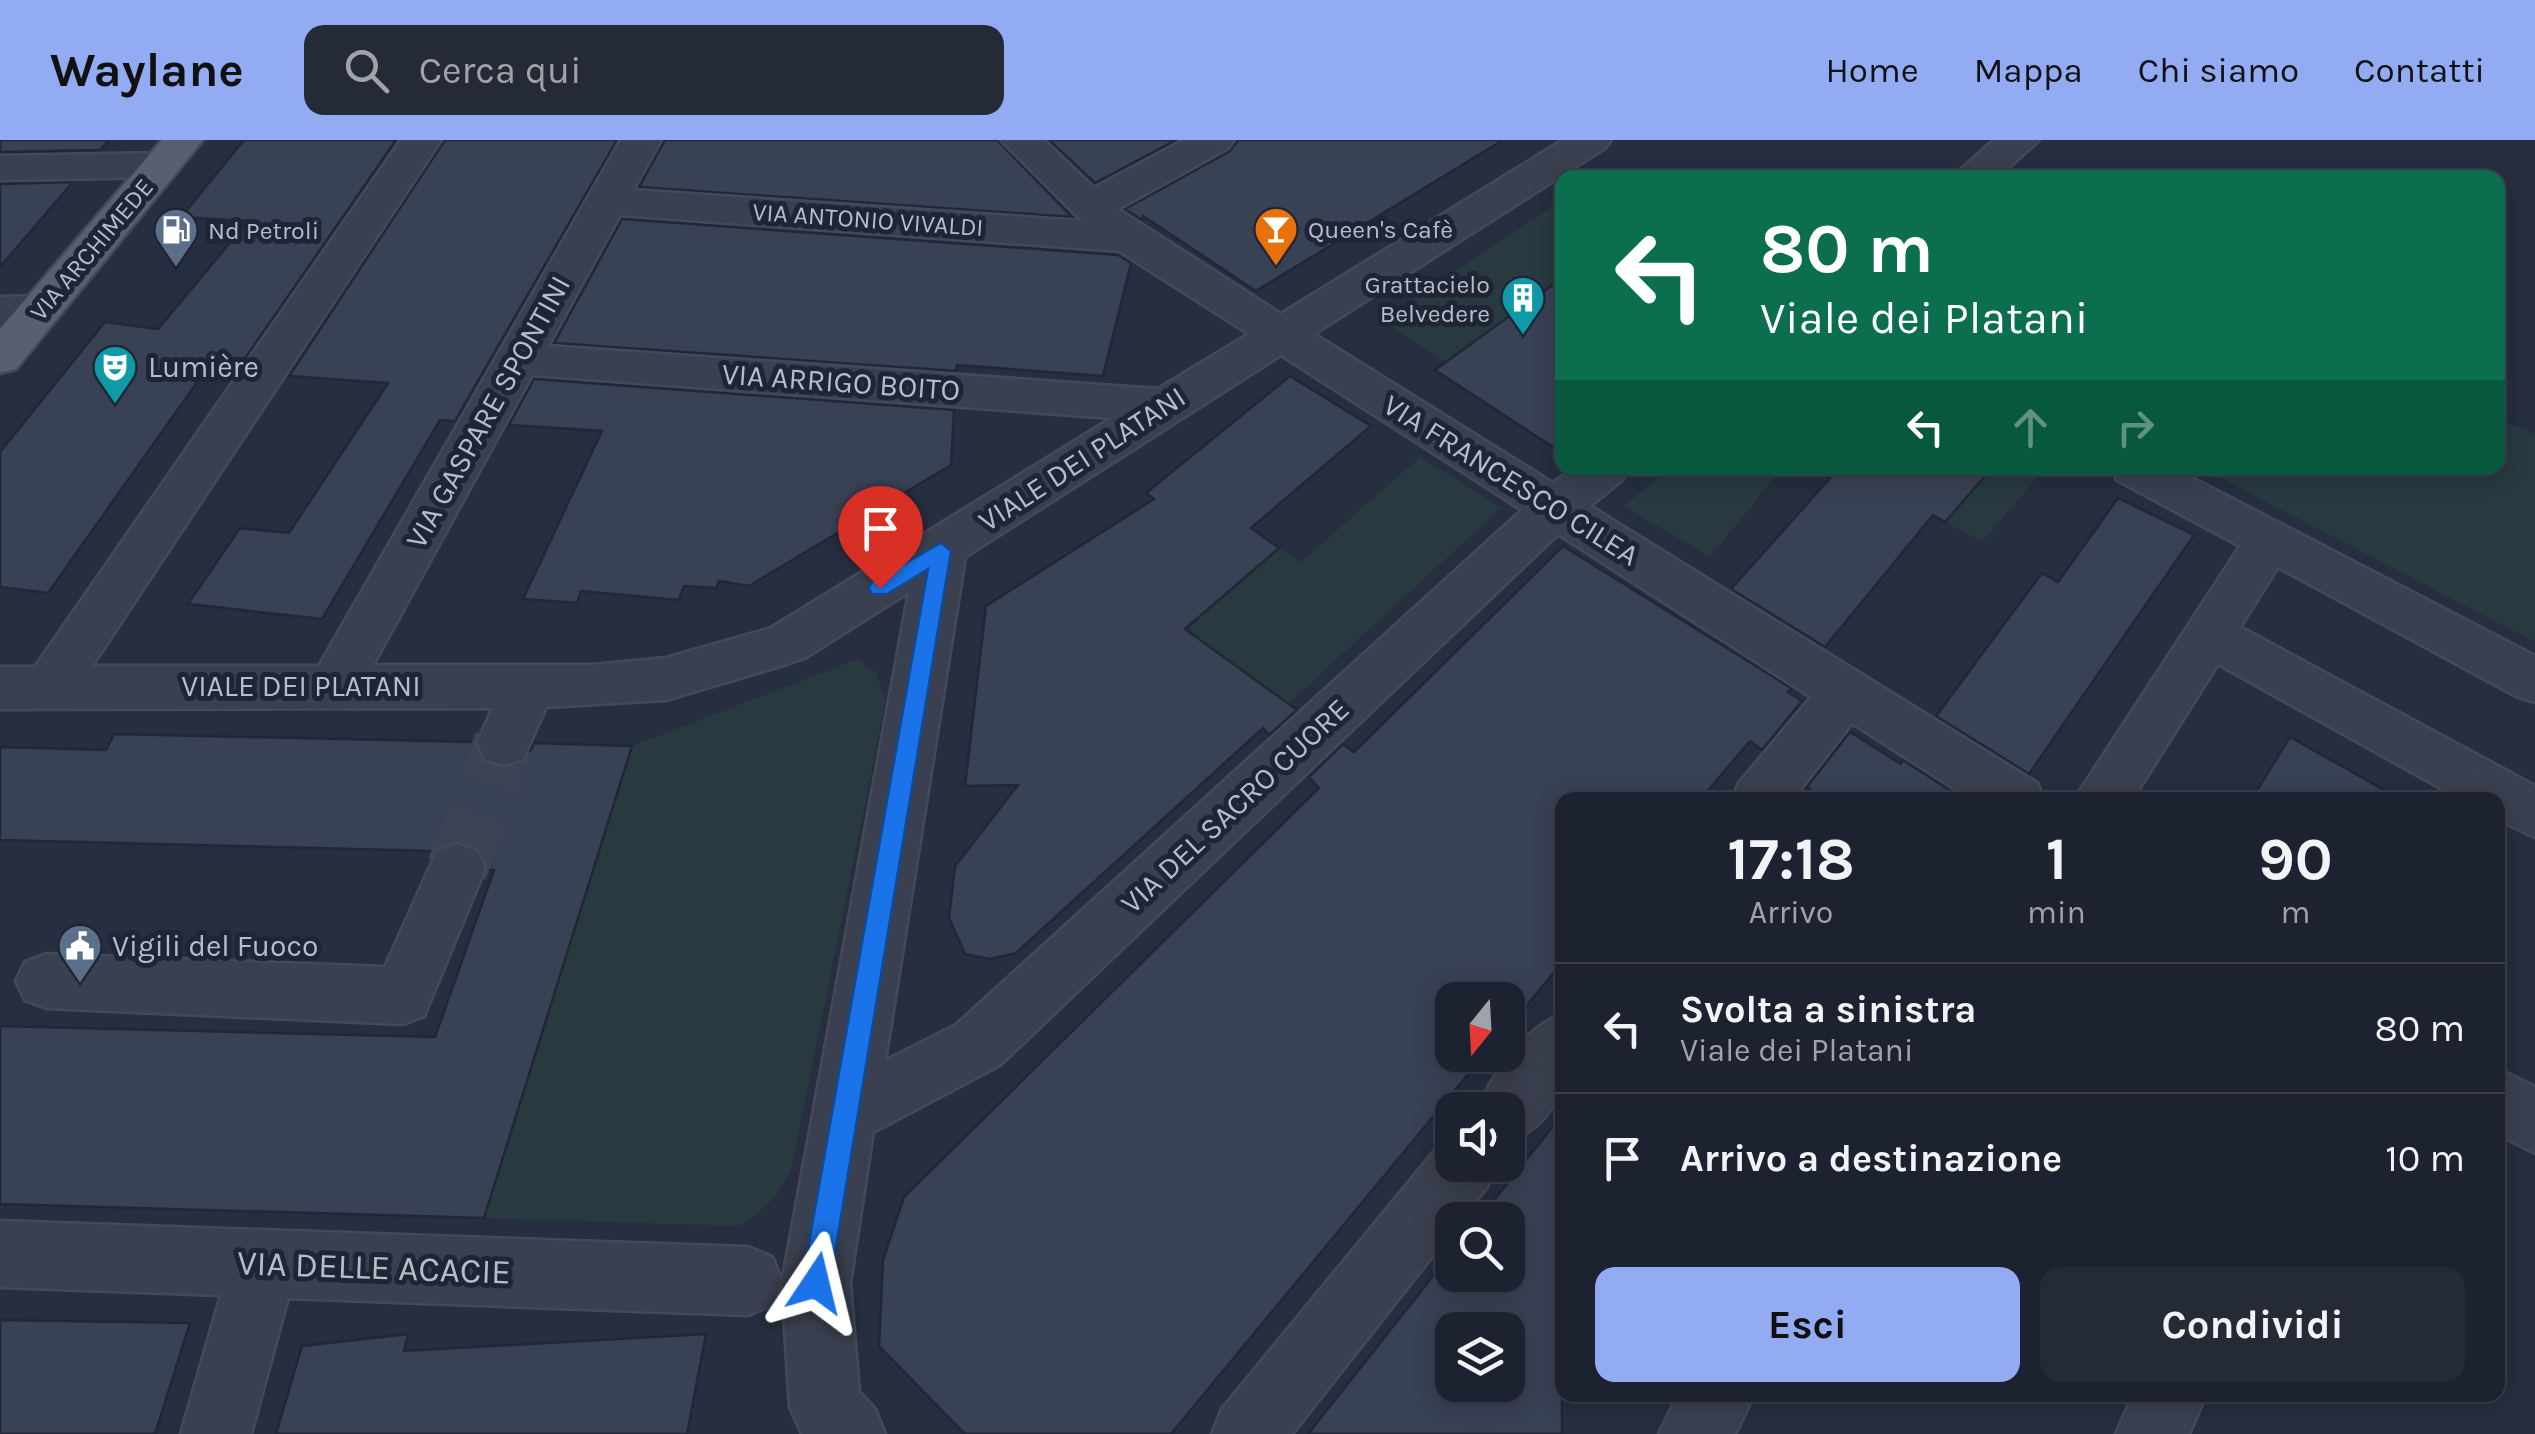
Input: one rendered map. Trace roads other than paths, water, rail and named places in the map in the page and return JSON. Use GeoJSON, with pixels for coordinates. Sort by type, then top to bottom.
{"type":"FeatureCollection","features":[{"type":"Feature","properties":{"kind":"main road","name":"VIA ARCHIMEDE"},"geometry":{"type":"LineString","coordinates":[[0,358],[19,312],[172,153]]}},
{"type":"Feature","properties":{"kind":"street"},"geometry":{"type":"LineString","coordinates":[[50,687],[421,140]]}},
{"type":"Feature","properties":{"kind":"street","name":"VIA GASPARE SPONTINI"},"geometry":{"type":"LineString","coordinates":[[335,684],[642,140]]}},
{"type":"Feature","properties":{"kind":"street","name":"VIA FRANCESCO CILEA"},"geometry":{"type":"LineString","coordinates":[[1021,140],[1090,207],[1129,238],[2004,792]]}},
{"type":"Feature","properties":{"kind":"street"},"geometry":{"type":"LineString","coordinates":[[1090,207],[1214,140]]}},
{"type":"Feature","properties":{"kind":"street"},"geometry":{"type":"LineString","coordinates":[[1981,170],[2019,140]]}},
{"type":"Feature","properties":{"kind":"street"},"geometry":{"type":"LineString","coordinates":[[0,168],[172,153]]}},
{"type":"Feature","properties":{"kind":"street","name":"VIALE DEI PLATANI"},"geometry":{"type":"LineString","coordinates":[[0,688],[592,686],[666,679],[788,644],[1280,334],[1555,175]]}},
{"type":"Feature","properties":{"kind":"street","name":"VIA ANTONIO VIVALDI"},"geometry":{"type":"LineString","coordinates":[[607,201],[1129,238]]}},
{"type":"Feature","properties":{"kind":"street","name":"VIA ARRIGO BOITO"},"geometry":{"type":"LineString","coordinates":[[518,359],[1164,406]]}},
{"type":"Feature","properties":{"kind":"street","name":"VIA DEL SACRO CUORE"},"geometry":{"type":"LineString","coordinates":[[845,1114],[978,1045],[1554,508],[1596,475]]}},
{"type":"Feature","properties":{"kind":"street"},"geometry":{"type":"LineString","coordinates":[[2147,475],[2535,681]]}},
{"type":"Feature","properties":{"kind":"street"},"geometry":{"type":"LineString","coordinates":[[2107,792],[2269,541]]}},
{"type":"Feature","properties":{"kind":"street"},"geometry":{"type":"LineString","coordinates":[[824,1425],[816,1283],[941,551]]}},
{"type":"Feature","properties":{"kind":"street"},"geometry":{"type":"LineString","coordinates":[[2208,634],[2497,792]]}},
{"type":"Feature","properties":{"kind":"street"},"geometry":{"type":"LineString","coordinates":[[504,743],[529,686]]}},
{"type":"Feature","properties":{"kind":"street"},"geometry":{"type":"LineString","coordinates":[[1765,792],[1846,692]]}},
{"type":"Feature","properties":{"kind":"street"},"geometry":{"type":"LineString","coordinates":[[2505,797],[2535,813]]}},
{"type":"Feature","properties":{"kind":"street"},"geometry":{"type":"LineString","coordinates":[[46,981],[403,996],[457,869]]}},
{"type":"Feature","properties":{"kind":"street"},"geometry":{"type":"LineString","coordinates":[[1523,1092],[1555,1052]]}},
{"type":"Feature","properties":{"kind":"street"},"geometry":{"type":"LineString","coordinates":[[2505,1103],[2535,1122]]}},
{"type":"Feature","properties":{"kind":"street"},"geometry":{"type":"LineString","coordinates":[[1247,1434],[1450,1182]]}},
{"type":"Feature","properties":{"kind":"street","name":"VIA DELLE ACACIE"},"geometry":{"type":"LineString","coordinates":[[0,1254],[748,1280]]}},
{"type":"Feature","properties":{"kind":"street"},"geometry":{"type":"LineString","coordinates":[[216,1434],[264,1263]]}},
{"type":"Feature","properties":{"kind":"street"},"geometry":{"type":"LineString","coordinates":[[1694,1434],[1715,1402]]}},
{"type":"Feature","properties":{"kind":"street"},"geometry":{"type":"LineString","coordinates":[[2152,1434],[2168,1402]]}},
{"type":"Feature","properties":{"kind":"tunnel"},"geometry":{"type":"LineString","coordinates":[[457,869],[504,743]]}},
{"type":"Feature","properties":{"kind":"place","name":"Queen's Cafè"},"geometry":{"type":"Point","coordinates":[1276,267]}},
{"type":"Feature","properties":{"kind":"place","name":"Nd Petroli"},"geometry":{"type":"Point","coordinates":[176,268]}},
{"type":"Feature","properties":{"kind":"place","name":"Grattacielo Belvedere"},"geometry":{"type":"Point","coordinates":[1523,336]}},
{"type":"Feature","properties":{"kind":"place","name":"Lumière"},"geometry":{"type":"Point","coordinates":[115,405]}},
{"type":"Feature","properties":{"kind":"place","name":"Vigili del Fuoco"},"geometry":{"type":"Point","coordinates":[80,984]}}]}
